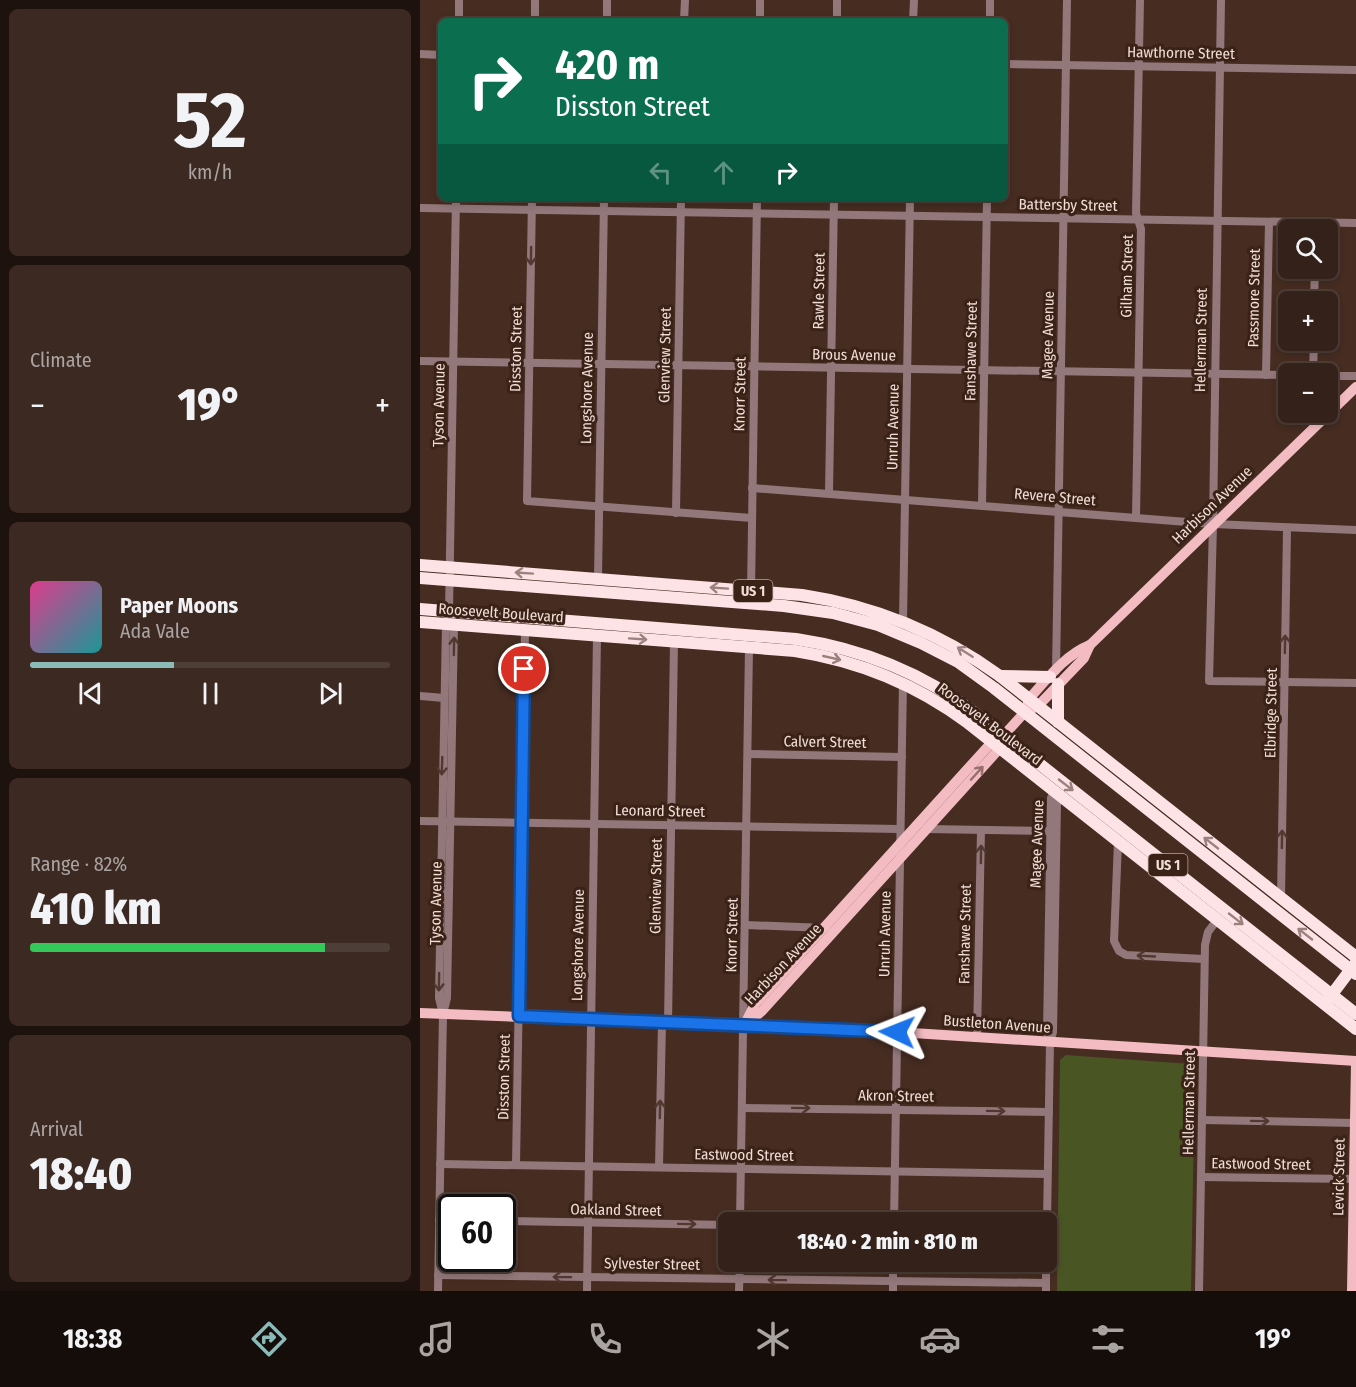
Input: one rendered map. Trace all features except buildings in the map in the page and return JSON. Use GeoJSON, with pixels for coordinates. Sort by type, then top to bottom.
{"type":"FeatureCollection","features":[{"type":"Feature","properties":{"kind":"highway","name":"Roosevelt Boulevard"},"geometry":{"type":"LineString","coordinates":[[420,565],[450,574],[784,606],[833,613],[879,625],[934,649],[969,669],[1212,860],[1355,966]]}},
{"type":"Feature","properties":{"kind":"highway","name":"Roosevelt Boulevard"},"geometry":{"type":"LineString","coordinates":[[420,578],[450,574],[597,579],[751,591],[835,600],[903,621],[952,644],[1000,676],[1281,898],[1355,966]]}},
{"type":"Feature","properties":{"kind":"highway","name":"Roosevelt Boulevard"},"geometry":{"type":"LineString","coordinates":[[420,609],[450,620],[525,630],[749,647],[824,656],[865,667],[903,682],[945,706],[1217,920],[1328,999]]}},
{"type":"Feature","properties":{"kind":"highway","name":"Roosevelt Boulevard"},"geometry":{"type":"LineString","coordinates":[[420,622],[450,620],[782,637],[826,644],[869,655],[919,676],[964,704],[1219,905],[1328,999],[1355,1026]]}},
{"type":"Feature","properties":{"kind":"highway"},"geometry":{"type":"LineString","coordinates":[[1000,676],[1055,677],[1058,722]]}},
{"type":"Feature","properties":{"kind":"highway"},"geometry":{"type":"LineString","coordinates":[[1101,756],[1137,800]]}},
{"type":"Feature","properties":{"kind":"highway"},"geometry":{"type":"LineString","coordinates":[[1212,860],[1263,884]]}},
{"type":"Feature","properties":{"kind":"highway"},"geometry":{"type":"LineString","coordinates":[[1173,885],[1219,905]]}},
{"type":"Feature","properties":{"kind":"highway"},"geometry":{"type":"LineString","coordinates":[[1328,999],[1355,966]]}},
{"type":"Feature","properties":{"kind":"main road","name":"Harbison Avenue"},"geometry":{"type":"LineString","coordinates":[[830,928],[926,829],[1055,677],[1084,658],[1090,645],[1356,387]]}},
{"type":"Feature","properties":{"kind":"main road","name":"Harbison Avenue"},"geometry":{"type":"LineString","coordinates":[[744,1026],[764,1008],[900,844],[996,745]]}},
{"type":"Feature","properties":{"kind":"main road","name":"Bustleton Avenue"},"geometry":{"type":"LineString","coordinates":[[420,1013],[897,1032],[1356,1062]]}},
{"type":"Feature","properties":{"kind":"main road","name":"Levick Street"},"geometry":{"type":"LineString","coordinates":[[1354,1290],[1356,1062]]}},
{"type":"Feature","properties":{"kind":"street"},"geometry":{"type":"LineString","coordinates":[[459,0],[459,18]]}},
{"type":"Feature","properties":{"kind":"street"},"geometry":{"type":"LineString","coordinates":[[535,0],[535,18]]}},
{"type":"Feature","properties":{"kind":"street"},"geometry":{"type":"LineString","coordinates":[[607,0],[607,18]]}},
{"type":"Feature","properties":{"kind":"street"},"geometry":{"type":"LineString","coordinates":[[684,18],[685,0]]}},
{"type":"Feature","properties":{"kind":"street"},"geometry":{"type":"LineString","coordinates":[[760,0],[760,18]]}},
{"type":"Feature","properties":{"kind":"street"},"geometry":{"type":"LineString","coordinates":[[837,0],[837,18]]}},
{"type":"Feature","properties":{"kind":"street"},"geometry":{"type":"LineString","coordinates":[[913,18],[914,0]]}},
{"type":"Feature","properties":{"kind":"street"},"geometry":{"type":"LineString","coordinates":[[990,0],[990,18]]}},
{"type":"Feature","properties":{"kind":"street","name":"Magee Avenue"},"geometry":{"type":"LineString","coordinates":[[1055,677],[1067,0]]}},
{"type":"Feature","properties":{"kind":"street","name":"Gilham Street"},"geometry":{"type":"LineString","coordinates":[[1136,517],[1141,226],[1136,211],[1140,0]]}},
{"type":"Feature","properties":{"kind":"street","name":"Hellerman Street"},"geometry":{"type":"LineString","coordinates":[[1221,0],[1209,681],[1285,682]]}},
{"type":"Feature","properties":{"kind":"street"},"geometry":{"type":"LineString","coordinates":[[420,54],[438,55]]}},
{"type":"Feature","properties":{"kind":"street","name":"Hawthorne Street"},"geometry":{"type":"LineString","coordinates":[[1008,64],[1356,70]]}},
{"type":"Feature","properties":{"kind":"street","name":"Tyson Avenue"},"geometry":{"type":"LineString","coordinates":[[439,1194],[442,1014],[439,998],[446,820],[456,201]]}},
{"type":"Feature","properties":{"kind":"street","name":"Disston Street"},"geometry":{"type":"LineString","coordinates":[[532,201],[527,501],[599,507]]}},
{"type":"Feature","properties":{"kind":"street","name":"Longshore Avenue"},"geometry":{"type":"LineString","coordinates":[[597,579],[604,201]]}},
{"type":"Feature","properties":{"kind":"street","name":"Glenview Street"},"geometry":{"type":"LineString","coordinates":[[676,513],[681,201]]}},
{"type":"Feature","properties":{"kind":"street","name":"Knorr Street"},"geometry":{"type":"LineString","coordinates":[[751,591],[757,201]]}},
{"type":"Feature","properties":{"kind":"street","name":"Rawle Street"},"geometry":{"type":"LineString","coordinates":[[829,493],[834,201]]}},
{"type":"Feature","properties":{"kind":"street","name":"Unruh Avenue"},"geometry":{"type":"LineString","coordinates":[[903,621],[910,201]]}},
{"type":"Feature","properties":{"kind":"street","name":"Fanshawe Street"},"geometry":{"type":"LineString","coordinates":[[982,505],[987,201]]}},
{"type":"Feature","properties":{"kind":"street","name":"Battersby Street"},"geometry":{"type":"LineString","coordinates":[[420,208],[1278,223]]}},
{"type":"Feature","properties":{"kind":"street","name":"Passmore Street"},"geometry":{"type":"LineString","coordinates":[[1266,375],[1269,222]]}},
{"type":"Feature","properties":{"kind":"street","name":"Battersby Street"},"geometry":{"type":"LineString","coordinates":[[1338,224],[1356,223]]}},
{"type":"Feature","properties":{"kind":"street","name":"Brous Avenue"},"geometry":{"type":"LineString","coordinates":[[420,361],[1278,375]]}},
{"type":"Feature","properties":{"kind":"street"},"geometry":{"type":"LineString","coordinates":[[1338,376],[1356,376]]}},
{"type":"Feature","properties":{"kind":"street","name":"Revere Street"},"geometry":{"type":"LineString","coordinates":[[752,488],[1213,524],[1356,530]]}},
{"type":"Feature","properties":{"kind":"street"},"geometry":{"type":"LineString","coordinates":[[599,507],[752,518]]}},
{"type":"Feature","properties":{"kind":"street","name":"Elbridge Street"},"geometry":{"type":"LineString","coordinates":[[1281,898],[1287,528]]}},
{"type":"Feature","properties":{"kind":"street","name":"Tyson Avenue"},"geometry":{"type":"LineString","coordinates":[[448,718],[444,698],[450,620]]}},
{"type":"Feature","properties":{"kind":"street","name":"Disston Street"},"geometry":{"type":"LineString","coordinates":[[516,1165],[525,630]]}},
{"type":"Feature","properties":{"kind":"street","name":"Longshore Avenue"},"geometry":{"type":"LineString","coordinates":[[587,1291],[597,636]]}},
{"type":"Feature","properties":{"kind":"street","name":"Glenview Street"},"geometry":{"type":"LineString","coordinates":[[659,1167],[671,824],[674,642]]}},
{"type":"Feature","properties":{"kind":"street","name":"Knorr Street"},"geometry":{"type":"LineString","coordinates":[[740,1212],[749,647]]}},
{"type":"Feature","properties":{"kind":"street","name":"Unruh Avenue"},"geometry":{"type":"LineString","coordinates":[[894,1212],[903,682]]}},
{"type":"Feature","properties":{"kind":"street"},"geometry":{"type":"LineString","coordinates":[[1285,682],[1356,683]]}},
{"type":"Feature","properties":{"kind":"street"},"geometry":{"type":"LineString","coordinates":[[420,696],[444,698]]}},
{"type":"Feature","properties":{"kind":"street","name":"Calvert Street"},"geometry":{"type":"LineString","coordinates":[[748,754],[902,757]]}},
{"type":"Feature","properties":{"kind":"street","name":"Magee Avenue"},"geometry":{"type":"LineString","coordinates":[[1047,1212],[1050,1043],[1047,1032],[1052,929],[1051,798],[1054,791]]}},
{"type":"Feature","properties":{"kind":"street","name":"Leonard Street"},"geometry":{"type":"LineString","coordinates":[[420,821],[900,829]]}},
{"type":"Feature","properties":{"kind":"street"},"geometry":{"type":"LineString","coordinates":[[926,829],[1053,832]]}},
{"type":"Feature","properties":{"kind":"street","name":"Fanshawe Street"},"geometry":{"type":"LineString","coordinates":[[976,1038],[981,830]]}},
{"type":"Feature","properties":{"kind":"street"},"geometry":{"type":"LineString","coordinates":[[1118,842],[1114,941],[1116,948],[1126,955],[1204,959]]}},
{"type":"Feature","properties":{"kind":"street","name":"Hellerman Street"},"geometry":{"type":"LineString","coordinates":[[1199,1291],[1204,959],[1206,936],[1217,920]]}},
{"type":"Feature","properties":{"kind":"street"},"geometry":{"type":"LineString","coordinates":[[746,925],[830,928]]}},
{"type":"Feature","properties":{"kind":"street","name":"Akron Street"},"geometry":{"type":"LineString","coordinates":[[742,1108],[1049,1112]]}},
{"type":"Feature","properties":{"kind":"street"},"geometry":{"type":"LineString","coordinates":[[1202,1120],[1355,1123]]}},
{"type":"Feature","properties":{"kind":"street","name":"Eastwood Street"},"geometry":{"type":"LineString","coordinates":[[440,1164],[1047,1174]]}},
{"type":"Feature","properties":{"kind":"street","name":"Eastwood Street"},"geometry":{"type":"LineString","coordinates":[[1201,1177],[1355,1179]]}},
{"type":"Feature","properties":{"kind":"street","name":"Oakland Street"},"geometry":{"type":"LineString","coordinates":[[516,1221],[718,1225]]}},
{"type":"Feature","properties":{"kind":"street","name":"Tyson Avenue"},"geometry":{"type":"LineString","coordinates":[[438,1272],[438,1291]]}},
{"type":"Feature","properties":{"kind":"street"},"geometry":{"type":"LineString","coordinates":[[739,1291],[740,1272]]}},
{"type":"Feature","properties":{"kind":"street","name":"Sylvester Street"},"geometry":{"type":"LineString","coordinates":[[438,1275],[740,1279],[893,1286],[1046,1287]]}},
{"type":"Feature","properties":{"kind":"green space"},"geometry":{"type":"Polygon","coordinates":[[[1066,1055],[1190,1064],[1195,1068],[1191,1291],[1057,1291],[1060,1060],[1066,1055]]]}},
{"type":"Feature","properties":{"kind":"route"},"geometry":{"type":"LineString","coordinates":[[524,669],[519,1016],[897,1032]]}}]}
